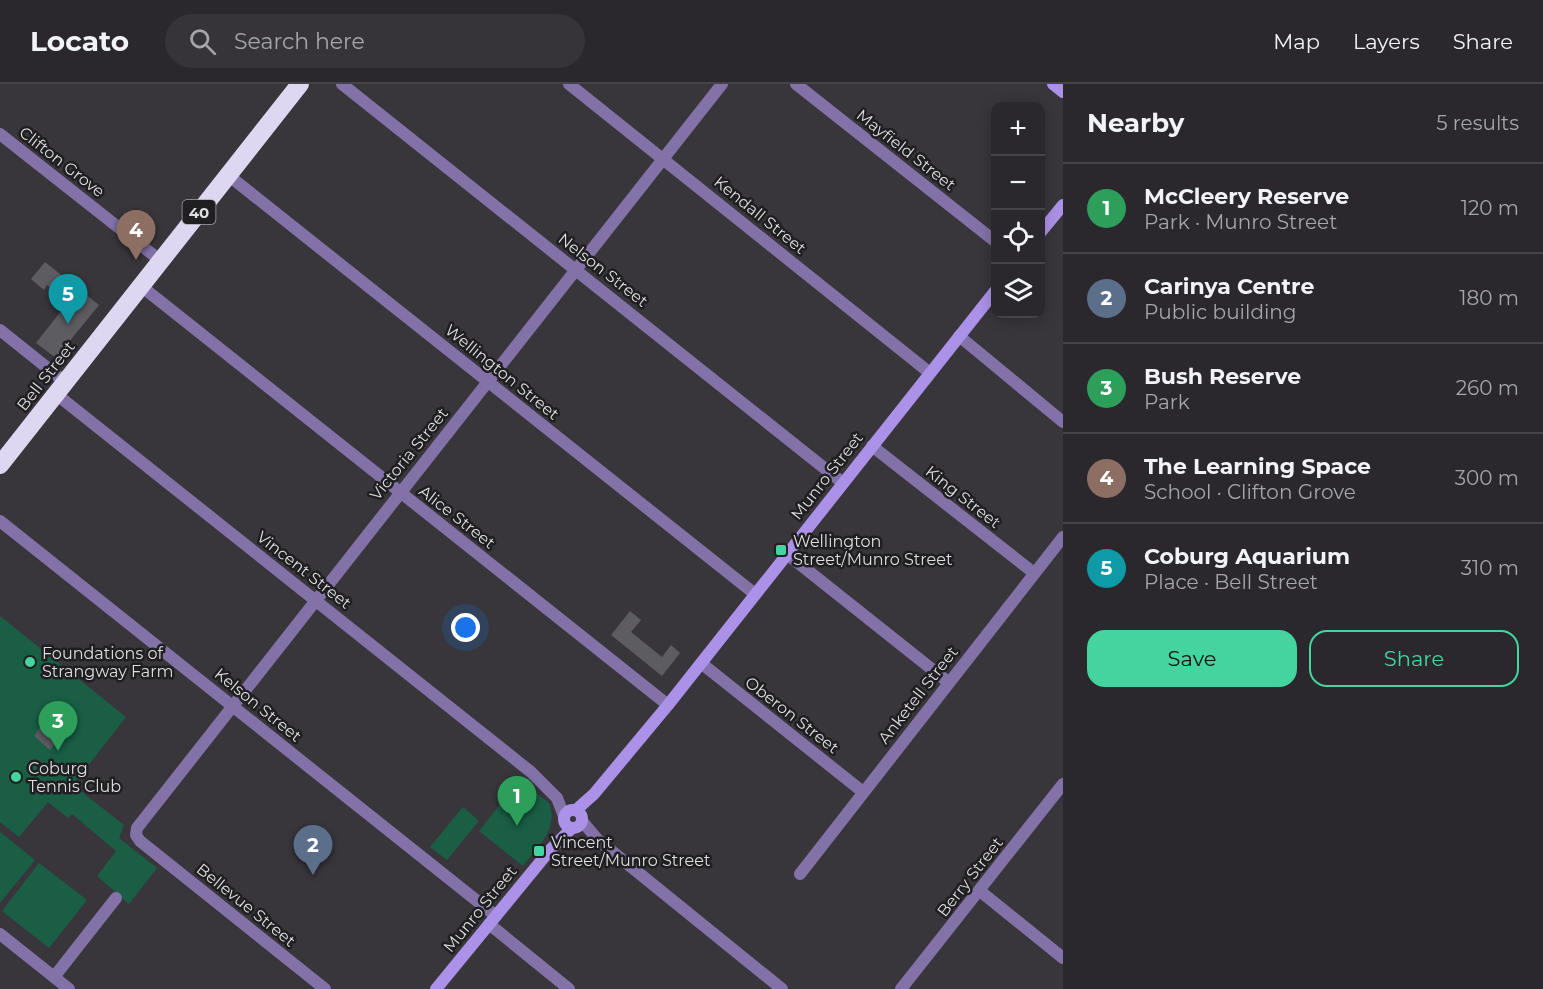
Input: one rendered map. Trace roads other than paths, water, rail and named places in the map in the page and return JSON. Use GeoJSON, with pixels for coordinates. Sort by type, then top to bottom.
{"type":"FeatureCollection","features":[{"type":"Feature","properties":{"kind":"highway","name":"Bell Street"},"geometry":{"type":"LineString","coordinates":[[0,465],[300,84]]}},
{"type":"Feature","properties":{"kind":"street","name":"Nelson Street"},"geometry":{"type":"LineString","coordinates":[[342,84],[843,483]]}},
{"type":"Feature","properties":{"kind":"street","name":"Kendall Street"},"geometry":{"type":"LineString","coordinates":[[569,84],[930,373]]}},
{"type":"Feature","properties":{"kind":"street","name":"Victoria Street"},"geometry":{"type":"LineString","coordinates":[[146,846],[136,835],[139,825],[722,84]]}},
{"type":"Feature","properties":{"kind":"street","name":"Mayfield Street"},"geometry":{"type":"LineString","coordinates":[[796,84],[991,238]]}},
{"type":"Feature","properties":{"kind":"street"},"geometry":{"type":"LineString","coordinates":[[1053,84],[1063,92]]}},
{"type":"Feature","properties":{"kind":"street","name":"Clifton Grove"},"geometry":{"type":"LineString","coordinates":[[0,134],[161,261]]}},
{"type":"Feature","properties":{"kind":"street","name":"Wellington Street"},"geometry":{"type":"LineString","coordinates":[[228,175],[755,594]]}},
{"type":"Feature","properties":{"kind":"street"},"geometry":{"type":"LineString","coordinates":[[1045,228],[1063,205]]}},
{"type":"Feature","properties":{"kind":"street","name":"Alice Street"},"geometry":{"type":"LineString","coordinates":[[141,286],[668,705]]}},
{"type":"Feature","properties":{"kind":"street","name":"Munro Street"},"geometry":{"type":"LineString","coordinates":[[436,989],[668,705],[991,296]]}},
{"type":"Feature","properties":{"kind":"street","name":"Vincent Street"},"geometry":{"type":"LineString","coordinates":[[0,330],[61,388],[315,600],[531,772],[558,790],[574,819],[782,989]]}},
{"type":"Feature","properties":{"kind":"street"},"geometry":{"type":"LineString","coordinates":[[959,336],[1063,422]]}},
{"type":"Feature","properties":{"kind":"street","name":"King Street"},"geometry":{"type":"LineString","coordinates":[[872,446],[1034,573]]}},
{"type":"Feature","properties":{"kind":"street","name":"Kelson Street"},"geometry":{"type":"LineString","coordinates":[[0,521],[232,706],[492,920],[569,989]]}},
{"type":"Feature","properties":{"kind":"street","name":"Anketell Street"},"geometry":{"type":"LineString","coordinates":[[800,874],[1063,537]]}},
{"type":"Feature","properties":{"kind":"street"},"geometry":{"type":"LineString","coordinates":[[787,554],[948,682]]}},
{"type":"Feature","properties":{"kind":"street","name":"Oberon Street"},"geometry":{"type":"LineString","coordinates":[[701,663],[863,792]]}},
{"type":"Feature","properties":{"kind":"street","name":"Berry Street"},"geometry":{"type":"LineString","coordinates":[[902,989],[1063,784]]}},
{"type":"Feature","properties":{"kind":"street","name":"Bellevue Street"},"geometry":{"type":"LineString","coordinates":[[146,846],[325,989]]}},
{"type":"Feature","properties":{"kind":"street"},"geometry":{"type":"LineString","coordinates":[[980,891],[1063,958]]}},
{"type":"Feature","properties":{"kind":"street"},"geometry":{"type":"LineString","coordinates":[[54,977],[116,898]]}},
{"type":"Feature","properties":{"kind":"street"},"geometry":{"type":"LineString","coordinates":[[0,934],[69,989]]}},
{"type":"Feature","properties":{"kind":"place","name":"The Learning Space"},"geometry":{"type":"Point","coordinates":[136,260]}},
{"type":"Feature","properties":{"kind":"place","name":"Coburg Aquarium"},"geometry":{"type":"Point","coordinates":[68,324]}},
{"type":"Feature","properties":{"kind":"place","name":"Wellington Street/Munro Street"},"geometry":{"type":"Point","coordinates":[781,550]}},
{"type":"Feature","properties":{"kind":"place","name":"Foundations of Strangway Farm"},"geometry":{"type":"Point","coordinates":[30,662]}},
{"type":"Feature","properties":{"kind":"place","name":"Bush Reserve"},"geometry":{"type":"Point","coordinates":[58,751]}},
{"type":"Feature","properties":{"kind":"place","name":"Coburg Tennis Club"},"geometry":{"type":"Point","coordinates":[16,777]}},
{"type":"Feature","properties":{"kind":"place","name":"McCleery Reserve"},"geometry":{"type":"Point","coordinates":[517,826]}},
{"type":"Feature","properties":{"kind":"place","name":"Vincent Street/Munro Street"},"geometry":{"type":"Point","coordinates":[539,851]}},
{"type":"Feature","properties":{"kind":"place","name":"Carinya Centre"},"geometry":{"type":"Point","coordinates":[313,875]}}]}
